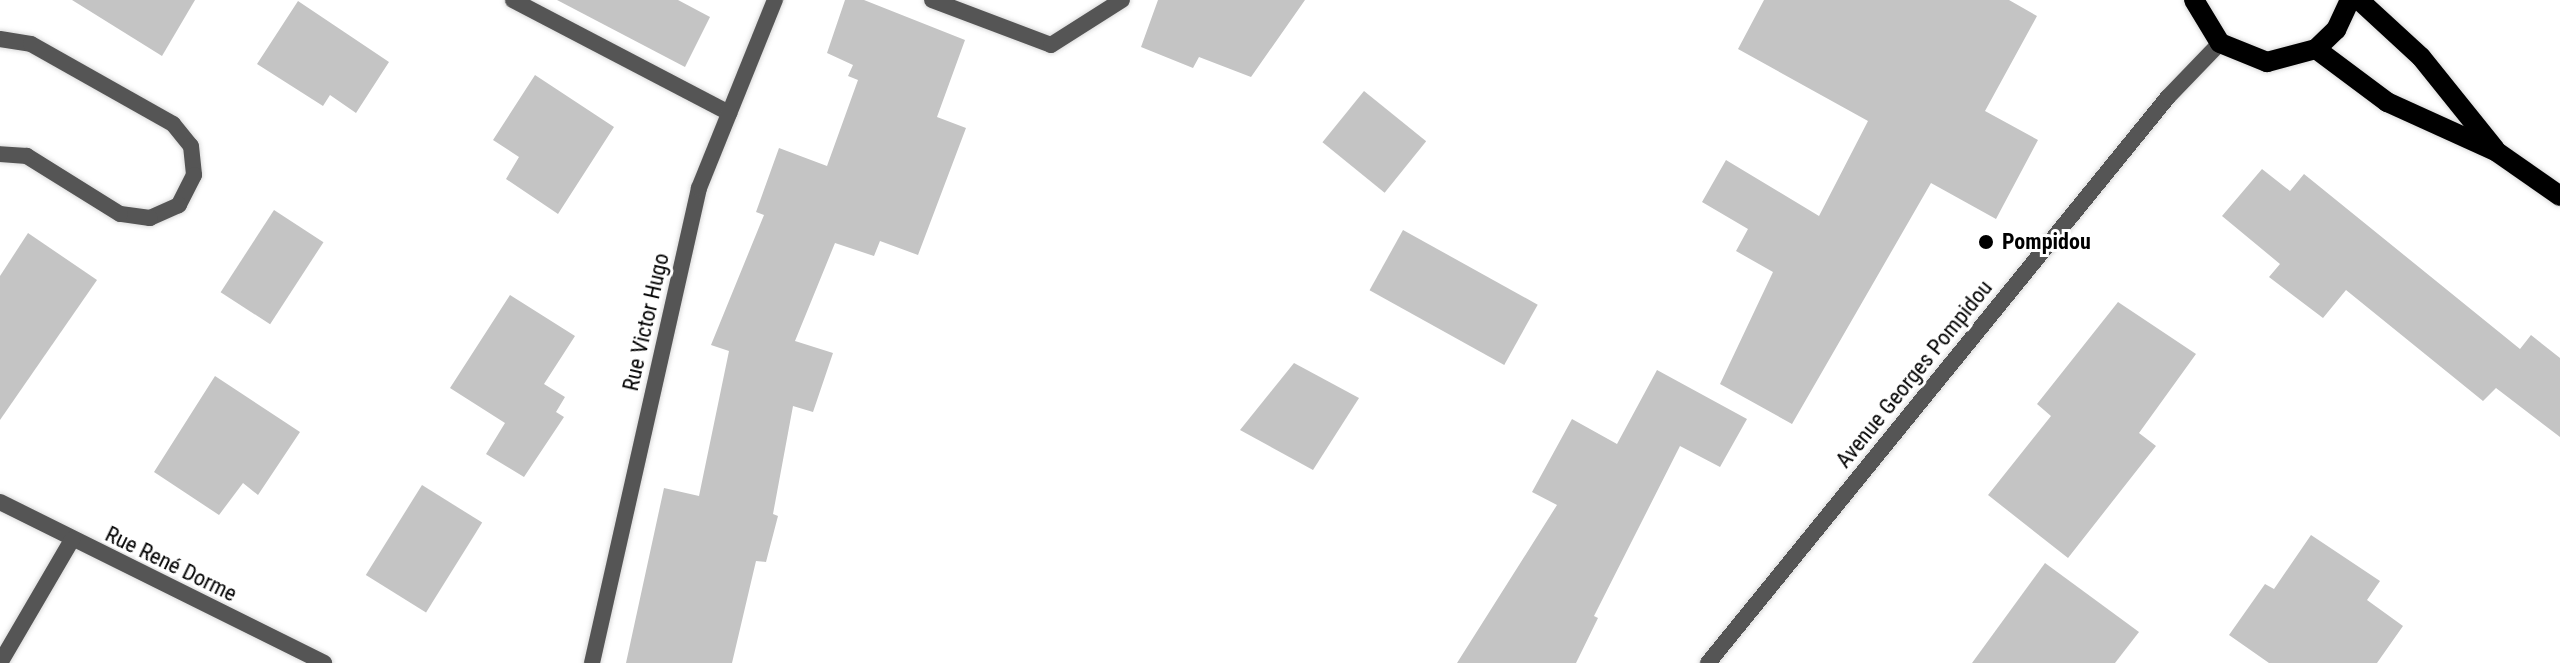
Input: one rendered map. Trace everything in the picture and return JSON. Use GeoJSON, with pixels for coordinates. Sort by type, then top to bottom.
{"type":"FeatureCollection","features":[{"type":"Feature","properties":{"kind":"main road"},"geometry":{"type":"LineString","coordinates":[[2194,0],[2220,43],[2267,62],[2316,49],[2336,30],[2350,0]]}},
{"type":"Feature","properties":{"kind":"main road"},"geometry":{"type":"LineString","coordinates":[[2359,0],[2421,57],[2497,152]]}},
{"type":"Feature","properties":{"kind":"main road"},"geometry":{"type":"LineString","coordinates":[[2316,49],[2387,102],[2497,152],[2560,196]]}},
{"type":"Feature","properties":{"kind":"street"},"geometry":{"type":"LineString","coordinates":[[513,0],[729,113]]}},
{"type":"Feature","properties":{"kind":"street","name":"Rue Victor Hugo"},"geometry":{"type":"LineString","coordinates":[[592,663],[699,188],[775,0]]}},
{"type":"Feature","properties":{"kind":"street"},"geometry":{"type":"LineString","coordinates":[[932,0],[1051,45],[1122,0]]}},
{"type":"Feature","properties":{"kind":"street"},"geometry":{"type":"LineString","coordinates":[[0,39],[31,44],[173,124],[191,146],[194,175],[179,205],[150,218],[120,214],[27,156],[0,154]]}},
{"type":"Feature","properties":{"kind":"street","name":"Avenue Georges Pompidou"},"geometry":{"type":"LineString","coordinates":[[1708,663],[2168,97],[2220,43]]}},
{"type":"Feature","properties":{"kind":"street","name":"Rue René Dorme"},"geometry":{"type":"LineString","coordinates":[[0,502],[324,663]]}},
{"type":"Feature","properties":{"kind":"street"},"geometry":{"type":"LineString","coordinates":[[0,663],[72,540]]}},
{"type":"Feature","properties":{"kind":"building"},"geometry":{"type":"Polygon","coordinates":[[[72,0],[195,0],[162,56],[72,0]]]}},
{"type":"Feature","properties":{"kind":"building"},"geometry":{"type":"Polygon","coordinates":[[[557,0],[678,0],[710,17],[685,67],[557,0]]]}},
{"type":"Feature","properties":{"kind":"building"},"geometry":{"type":"Polygon","coordinates":[[[845,0],[864,0],[965,40],[937,117],[966,128],[918,255],[880,241],[874,256],[835,243],[795,341],[833,353],[813,412],[793,406],[773,514],[778,516],[766,562],[756,561],[732,663],[626,663],[664,488],[699,496],[729,351],[711,345],[764,215],[756,212],[779,148],[827,166],[858,80],[848,76],[853,65],[827,53],[845,0]]]}},
{"type":"Feature","properties":{"kind":"building"},"geometry":{"type":"Polygon","coordinates":[[[1158,0],[1305,0],[1251,77],[1199,57],[1193,68],[1141,47],[1158,0]]]}},
{"type":"Feature","properties":{"kind":"building"},"geometry":{"type":"Polygon","coordinates":[[[1764,0],[2009,0],[2037,16],[1985,111],[2038,140],[1996,219],[1931,183],[1792,424],[1720,384],[1773,272],[1736,251],[1748,229],[1702,202],[1726,160],[1819,216],[1868,121],[1738,49],[1764,0]]]}},
{"type":"Feature","properties":{"kind":"building"},"geometry":{"type":"Polygon","coordinates":[[[298,1],[389,62],[356,113],[330,95],[323,106],[257,64],[298,1]]]}},
{"type":"Feature","properties":{"kind":"building"},"geometry":{"type":"Polygon","coordinates":[[[535,75],[614,127],[558,214],[506,179],[519,157],[493,140],[535,75]]]}},
{"type":"Feature","properties":{"kind":"building"},"geometry":{"type":"Polygon","coordinates":[[[1364,91],[1426,141],[1385,193],[1322,142],[1364,91]]]}},
{"type":"Feature","properties":{"kind":"building"},"geometry":{"type":"Polygon","coordinates":[[[2262,169],[2290,191],[2304,174],[2520,349],[2531,335],[2560,358],[2560,437],[2496,388],[2483,401],[2346,290],[2323,318],[2269,277],[2280,264],[2222,216],[2262,169]]]}},
{"type":"Feature","properties":{"kind":"building"},"geometry":{"type":"Polygon","coordinates":[[[274,210],[323,242],[270,324],[221,292],[274,210]]]}},
{"type":"Feature","properties":{"kind":"building"},"geometry":{"type":"Polygon","coordinates":[[[1403,230],[1538,305],[1504,365],[1370,290],[1403,230]]]}},
{"type":"Feature","properties":{"kind":"building"},"geometry":{"type":"Polygon","coordinates":[[[28,233],[97,280],[0,420],[0,276],[28,233]]]}},
{"type":"Feature","properties":{"kind":"building"},"geometry":{"type":"Polygon","coordinates":[[[510,295],[575,336],[544,384],[565,397],[556,412],[564,417],[524,477],[486,454],[505,423],[450,388],[510,295]]]}},
{"type":"Feature","properties":{"kind":"building"},"geometry":{"type":"Polygon","coordinates":[[[2118,302],[2196,354],[2139,433],[2156,446],[2068,558],[1988,495],[2051,416],[2037,404],[2118,302]]]}},
{"type":"Feature","properties":{"kind":"building"},"geometry":{"type":"Polygon","coordinates":[[[1294,363],[1359,398],[1313,470],[1240,430],[1294,363]]]}},
{"type":"Feature","properties":{"kind":"building"},"geometry":{"type":"Polygon","coordinates":[[[1657,370],[1747,419],[1720,467],[1680,446],[1594,616],[1598,618],[1576,663],[1457,663],[1557,505],[1532,492],[1572,419],[1617,444],[1657,370]]]}},
{"type":"Feature","properties":{"kind":"building"},"geometry":{"type":"Polygon","coordinates":[[[215,376],[300,432],[258,495],[243,483],[219,515],[154,472],[215,376]]]}},
{"type":"Feature","properties":{"kind":"building"},"geometry":{"type":"Polygon","coordinates":[[[422,485],[482,523],[426,613],[366,575],[422,485]]]}},
{"type":"Feature","properties":{"kind":"building"},"geometry":{"type":"Polygon","coordinates":[[[2311,535],[2380,581],[2367,600],[2403,626],[2377,663],[2269,663],[2229,635],[2265,584],[2274,589],[2311,535]]]}},
{"type":"Feature","properties":{"kind":"building"},"geometry":{"type":"Polygon","coordinates":[[[2045,563],[2139,632],[2115,663],[1972,663],[2045,563]]]}},
{"type":"Feature","properties":{"kind":"place","name":"Pompidou"},"geometry":{"type":"Point","coordinates":[1986,242]}}]}
